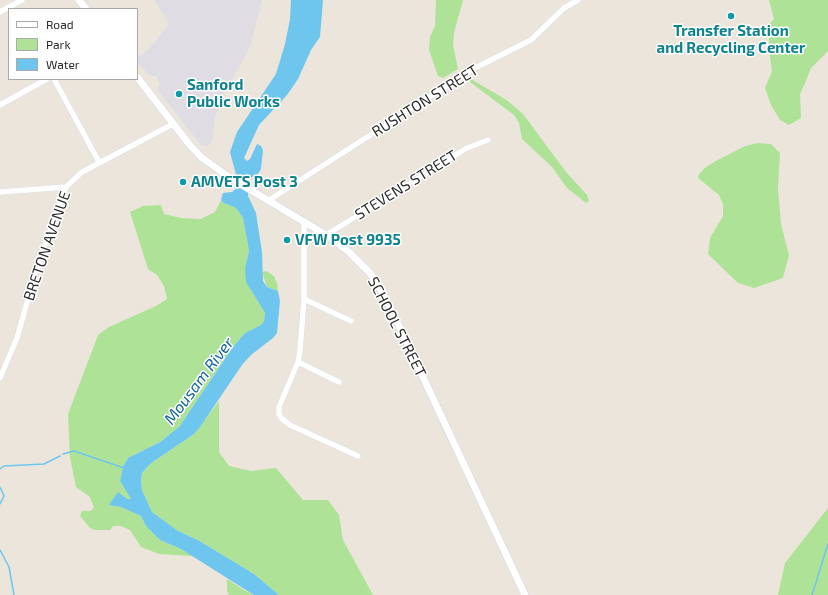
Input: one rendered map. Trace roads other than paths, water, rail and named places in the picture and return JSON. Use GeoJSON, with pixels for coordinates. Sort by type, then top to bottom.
{"type":"FeatureCollection","features":[{"type":"Feature","properties":{"kind":"street"},"geometry":{"type":"LineString","coordinates":[[0,12],[22,0]]}},
{"type":"Feature","properties":{"kind":"street"},"geometry":{"type":"LineString","coordinates":[[79,0],[85,8]]}},
{"type":"Feature","properties":{"kind":"street","name":"RUSHTON STREET"},"geometry":{"type":"LineString","coordinates":[[269,200],[475,68],[531,40],[564,8],[578,0]]}},
{"type":"Feature","properties":{"kind":"street","name":"SCHOOL STREET"},"geometry":{"type":"LineString","coordinates":[[138,78],[173,124],[201,157],[237,182],[326,235],[358,260],[382,292],[525,595]]}},
{"type":"Feature","properties":{"kind":"street"},"geometry":{"type":"LineString","coordinates":[[0,104],[44,80]]}},
{"type":"Feature","properties":{"kind":"street"},"geometry":{"type":"LineString","coordinates":[[55,80],[99,162]]}},
{"type":"Feature","properties":{"kind":"street","name":"BRETON AVENUE"},"geometry":{"type":"LineString","coordinates":[[0,378],[17,338],[37,267],[66,187],[82,172],[173,124]]}},
{"type":"Feature","properties":{"kind":"street","name":"STEVENS STREET"},"geometry":{"type":"LineString","coordinates":[[326,235],[467,148],[488,140]]}},
{"type":"Feature","properties":{"kind":"street"},"geometry":{"type":"LineString","coordinates":[[0,192],[66,187]]}},
{"type":"Feature","properties":{"kind":"street"},"geometry":{"type":"LineString","coordinates":[[304,221],[304,299],[301,339],[298,362],[279,407],[280,416],[290,425],[358,456]]}},
{"type":"Feature","properties":{"kind":"street"},"geometry":{"type":"LineString","coordinates":[[304,299],[351,321]]}},
{"type":"Feature","properties":{"kind":"street"},"geometry":{"type":"LineString","coordinates":[[298,362],[339,382]]}},
{"type":"Feature","properties":{"kind":"water"},"geometry":{"type":"Polygon","coordinates":[[[291,0],[323,0],[320,37],[311,50],[298,79],[287,95],[259,125],[244,158],[247,161],[250,159],[257,144],[261,146],[263,150],[261,169],[258,174],[248,179],[248,196],[256,213],[262,252],[263,281],[267,287],[278,291],[280,301],[277,333],[273,338],[251,355],[242,365],[194,434],[150,464],[142,473],[141,480],[142,490],[152,512],[178,531],[198,540],[254,574],[279,595],[254,595],[181,549],[160,540],[146,526],[141,516],[121,507],[109,505],[118,492],[127,499],[131,499],[120,481],[123,467],[128,458],[160,442],[179,427],[233,347],[245,333],[261,325],[264,321],[265,313],[246,282],[245,268],[249,251],[243,218],[236,208],[224,203],[221,200],[223,193],[232,192],[239,186],[230,152],[237,132],[276,74],[285,44],[290,19],[291,0]]]}},
{"type":"Feature","properties":{"kind":"waterway"},"geometry":{"type":"LineString","coordinates":[[63,454],[74,451],[124,468]]}},
{"type":"Feature","properties":{"kind":"waterway"},"geometry":{"type":"LineString","coordinates":[[0,469],[4,466],[44,464],[60,456]]}},
{"type":"Feature","properties":{"kind":"waterway"},"geometry":{"type":"LineString","coordinates":[[0,487],[4,496],[0,504]]}},
{"type":"Feature","properties":{"kind":"waterway"},"geometry":{"type":"LineString","coordinates":[[812,595],[828,544]]}},
{"type":"Feature","properties":{"kind":"waterway"},"geometry":{"type":"LineString","coordinates":[[0,550],[9,567],[14,595]]}},
{"type":"Feature","properties":{"kind":"place","name":"Transfer Station and Recycling Center"},"geometry":{"type":"Point","coordinates":[731,16]}},
{"type":"Feature","properties":{"kind":"place","name":"Sanford Public Works"},"geometry":{"type":"Point","coordinates":[179,94]}},
{"type":"Feature","properties":{"kind":"place","name":"AMVETS Post 3"},"geometry":{"type":"Point","coordinates":[183,182]}},
{"type":"Feature","properties":{"kind":"place","name":"VFW Post 9935"},"geometry":{"type":"Point","coordinates":[287,240]}},
{"type":"Feature","properties":{"kind":"water label","name":"Mousam River"},"geometry":{"type":"Point","coordinates":[199,381]}}]}
